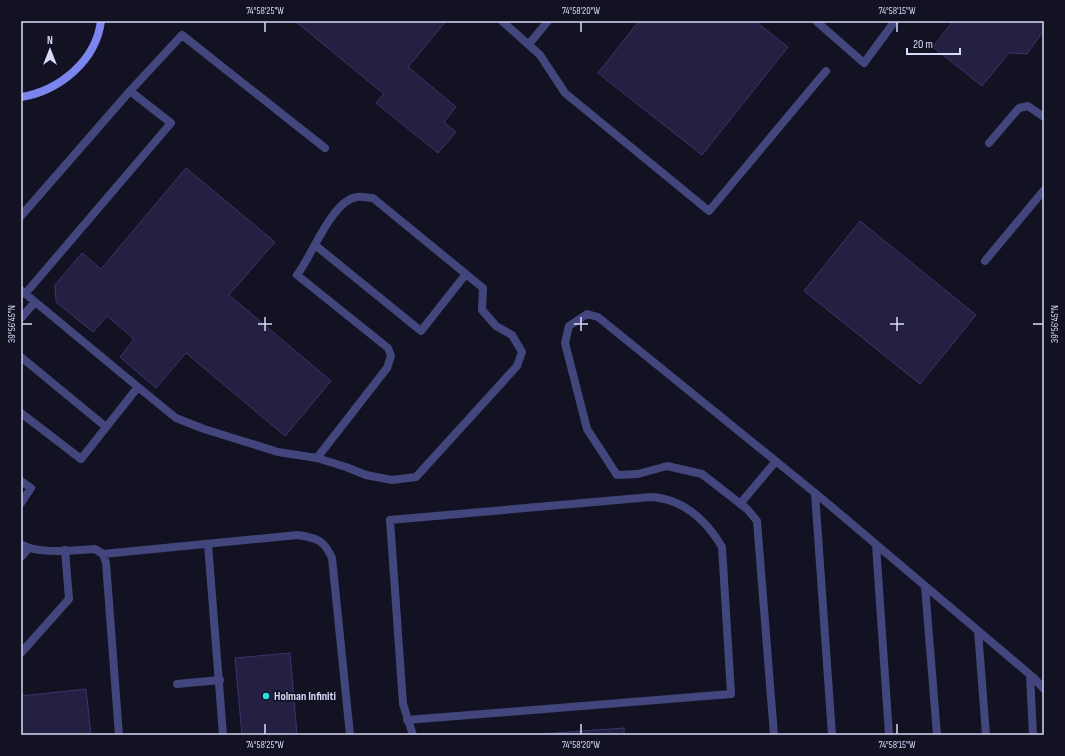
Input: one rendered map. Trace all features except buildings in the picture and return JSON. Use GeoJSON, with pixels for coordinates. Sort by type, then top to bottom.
{"type":"FeatureCollection","features":[{"type":"Feature","properties":{"kind":"main road"},"geometry":{"type":"LineString","coordinates":[[21,97],[43,91],[71,75],[91,52],[101,21]]}},
{"type":"Feature","properties":{"kind":"lane"},"geometry":{"type":"LineString","coordinates":[[502,21],[540,55],[565,93],[709,211],[826,71]]}},
{"type":"Feature","properties":{"kind":"lane"},"geometry":{"type":"LineString","coordinates":[[529,44],[548,21]]}},
{"type":"Feature","properties":{"kind":"lane"},"geometry":{"type":"LineString","coordinates":[[816,21],[864,63],[895,21]]}},
{"type":"Feature","properties":{"kind":"lane"},"geometry":{"type":"LineString","coordinates":[[21,216],[130,91],[182,35],[326,148]]}},
{"type":"Feature","properties":{"kind":"lane"},"geometry":{"type":"LineString","coordinates":[[130,91],[171,123],[23,292],[176,418],[204,429],[278,452],[317,458],[346,466],[366,475],[392,480],[416,477],[517,366],[522,352],[512,335],[496,326],[482,310],[483,288],[373,198],[356,197],[342,205],[297,275],[388,348],[391,356],[387,368],[317,458]]}},
{"type":"Feature","properties":{"kind":"lane"},"geometry":{"type":"LineString","coordinates":[[989,143],[1019,108],[1028,106],[1044,117]]}},
{"type":"Feature","properties":{"kind":"lane"},"geometry":{"type":"LineString","coordinates":[[985,261],[1044,190]]}},
{"type":"Feature","properties":{"kind":"lane"},"geometry":{"type":"LineString","coordinates":[[315,245],[421,331],[466,274]]}},
{"type":"Feature","properties":{"kind":"lane"},"geometry":{"type":"LineString","coordinates":[[21,318],[35,302]]}},
{"type":"Feature","properties":{"kind":"lane"},"geometry":{"type":"LineString","coordinates":[[774,735],[757,521],[740,504],[702,474],[667,466],[638,474],[617,475],[587,429],[565,343],[569,326],[587,314],[598,317],[815,493],[1030,675],[1044,689]]}},
{"type":"Feature","properties":{"kind":"lane"},"geometry":{"type":"LineString","coordinates":[[21,357],[106,427]]}},
{"type":"Feature","properties":{"kind":"lane"},"geometry":{"type":"LineString","coordinates":[[21,413],[81,459],[138,387]]}},
{"type":"Feature","properties":{"kind":"lane"},"geometry":{"type":"LineString","coordinates":[[740,504],[776,461]]}},
{"type":"Feature","properties":{"kind":"lane"},"geometry":{"type":"LineString","coordinates":[[21,481],[31,488],[21,503]]}},
{"type":"Feature","properties":{"kind":"lane"},"geometry":{"type":"LineString","coordinates":[[815,493],[832,735]]}},
{"type":"Feature","properties":{"kind":"lane"},"geometry":{"type":"LineString","coordinates":[[408,720],[731,694],[722,547],[713,532],[695,512],[661,498],[651,497],[390,520],[403,704],[408,720],[413,735]]}},
{"type":"Feature","properties":{"kind":"lane"},"geometry":{"type":"LineString","coordinates":[[103,554],[298,535],[315,538],[328,550],[332,558],[350,735]]}},
{"type":"Feature","properties":{"kind":"lane"},"geometry":{"type":"LineString","coordinates":[[21,544],[28,548],[65,550],[95,548],[103,554],[106,563],[119,735]]}},
{"type":"Feature","properties":{"kind":"lane"},"geometry":{"type":"LineString","coordinates":[[208,544],[220,680],[223,735]]}},
{"type":"Feature","properties":{"kind":"lane"},"geometry":{"type":"LineString","coordinates":[[876,545],[889,735]]}},
{"type":"Feature","properties":{"kind":"lane"},"geometry":{"type":"LineString","coordinates":[[21,557],[28,548]]}},
{"type":"Feature","properties":{"kind":"lane"},"geometry":{"type":"LineString","coordinates":[[21,653],[68,599],[65,550]]}},
{"type":"Feature","properties":{"kind":"lane"},"geometry":{"type":"LineString","coordinates":[[926,586],[937,735]]}},
{"type":"Feature","properties":{"kind":"lane"},"geometry":{"type":"LineString","coordinates":[[978,631],[986,735]]}},
{"type":"Feature","properties":{"kind":"lane"},"geometry":{"type":"LineString","coordinates":[[1030,675],[1033,735]]}},
{"type":"Feature","properties":{"kind":"lane"},"geometry":{"type":"LineString","coordinates":[[177,684],[220,680]]}},
{"type":"Feature","properties":{"kind":"place","name":"Holman Infiniti"},"geometry":{"type":"Point","coordinates":[266,696]}}]}
